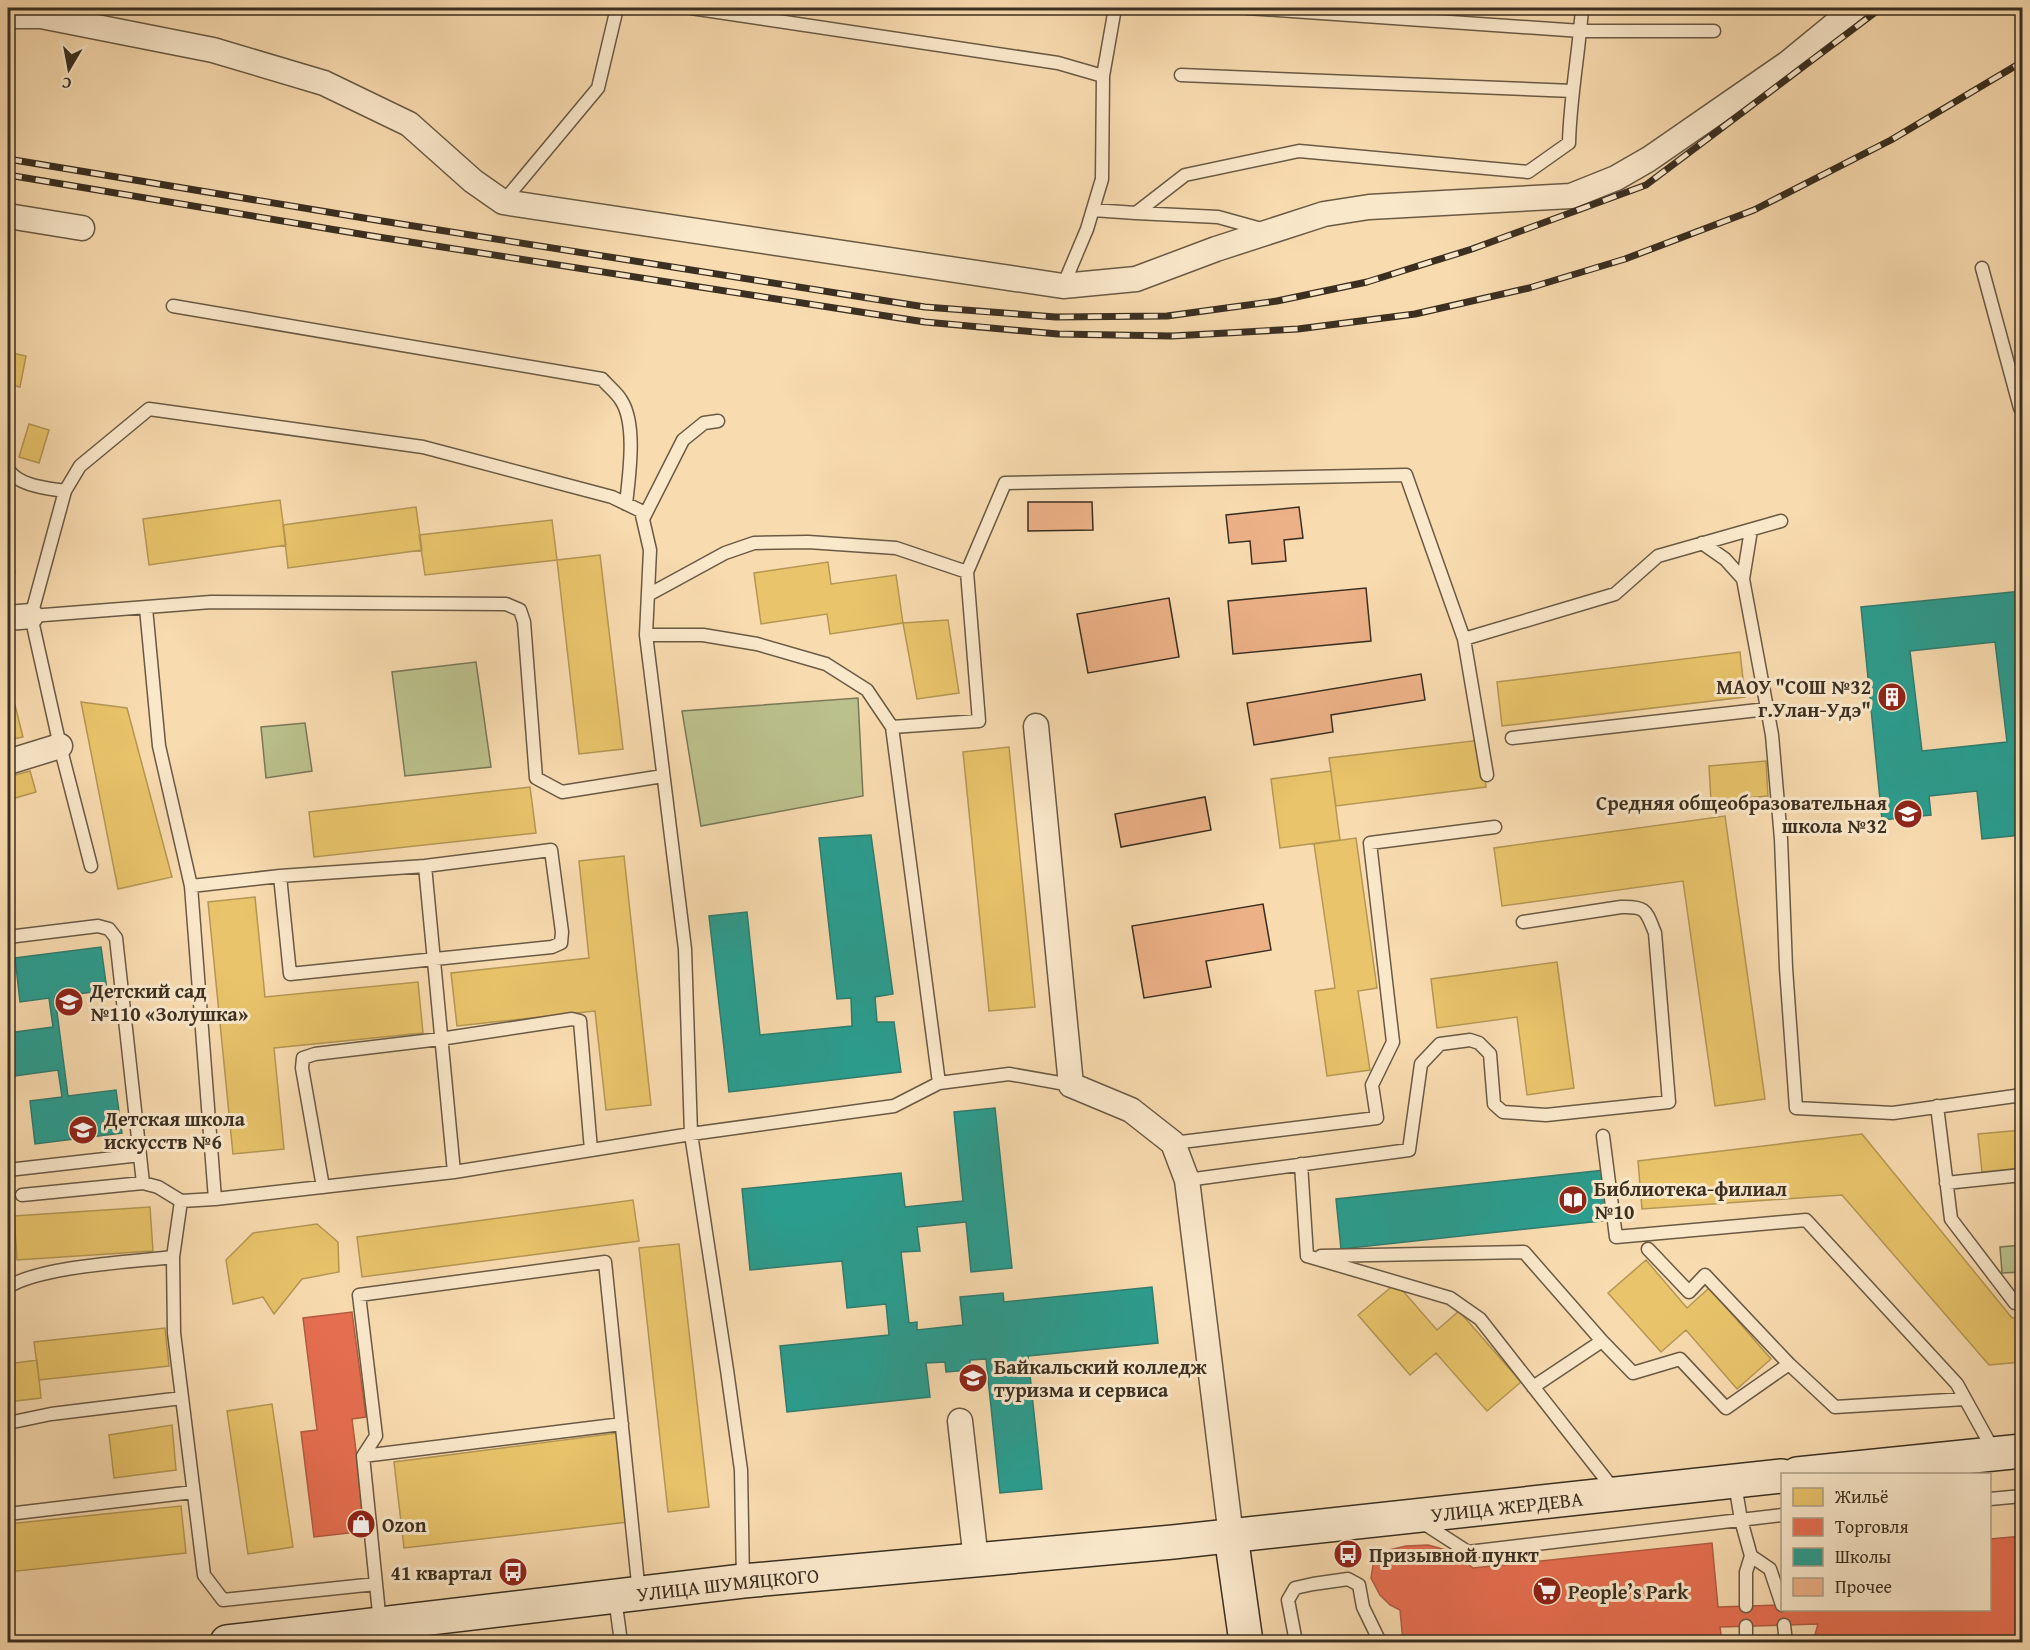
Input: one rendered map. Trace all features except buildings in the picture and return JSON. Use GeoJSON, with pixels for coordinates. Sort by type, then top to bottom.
{"type":"FeatureCollection","features":[{"type":"Feature","properties":{"kind":"main road"},"geometry":{"type":"LineString","coordinates":[[1807,1473],[2009,1452]]}},
{"type":"Feature","properties":{"kind":"main road","name":"УЛИЦА ЖЕРДЕВА"},"geometry":{"type":"LineString","coordinates":[[1231,1536],[1781,1476]]}},
{"type":"Feature","properties":{"kind":"main road","name":"УЛИЦА ШУМЯЦКОГО"},"geometry":{"type":"LineString","coordinates":[[227,1642],[743,1581],[1231,1536]]}},
{"type":"Feature","properties":{"kind":"main road"},"geometry":{"type":"LineString","coordinates":[[1231,1536],[1246,1642]]}},
{"type":"Feature","properties":{"kind":"street"},"geometry":{"type":"LineString","coordinates":[[8,16],[41,12],[213,50],[324,83],[409,124],[473,181],[503,202],[1063,286],[1136,279],[1324,214],[1369,207],[1571,196],[1616,178],[1649,159],[1788,63],[1855,8]]}},
{"type":"Feature","properties":{"kind":"street"},"geometry":{"type":"LineString","coordinates":[[8,216],[82,228]]}},
{"type":"Feature","properties":{"kind":"street"},"geometry":{"type":"LineString","coordinates":[[1036,726],[1071,1086],[1131,1110],[1173,1143],[1187,1180],[1231,1536]]}},
{"type":"Feature","properties":{"kind":"street"},"geometry":{"type":"LineString","coordinates":[[8,762],[60,746]]}},
{"type":"Feature","properties":{"kind":"street"},"geometry":{"type":"LineString","coordinates":[[960,1421],[976,1560]]}},
{"type":"Feature","properties":{"kind":"lane"},"geometry":{"type":"LineString","coordinates":[[503,202],[598,88],[617,8]]}},
{"type":"Feature","properties":{"kind":"lane"},"geometry":{"type":"LineString","coordinates":[[691,8],[1058,63],[1103,76]]}},
{"type":"Feature","properties":{"kind":"lane"},"geometry":{"type":"LineString","coordinates":[[1063,286],[1087,229],[1102,179],[1103,76],[1115,8]]}},
{"type":"Feature","properties":{"kind":"lane"},"geometry":{"type":"LineString","coordinates":[[1247,8],[1581,31],[1714,31]]}},
{"type":"Feature","properties":{"kind":"lane"},"geometry":{"type":"LineString","coordinates":[[1136,213],[1185,175],[1299,151],[1528,172],[1569,143],[1569,108],[1581,31],[1582,8]]}},
{"type":"Feature","properties":{"kind":"lane"},"geometry":{"type":"LineString","coordinates":[[1181,75],[1573,91]]}},
{"type":"Feature","properties":{"kind":"lane"},"geometry":{"type":"LineString","coordinates":[[1093,210],[1218,217],[1270,232]]}},
{"type":"Feature","properties":{"kind":"lane"},"geometry":{"type":"LineString","coordinates":[[1982,268],[2020,408],[2022,407]]}},
{"type":"Feature","properties":{"kind":"lane"},"geometry":{"type":"LineString","coordinates":[[172,306],[602,379],[622,400],[629,423],[631,462],[626,504]]}},
{"type":"Feature","properties":{"kind":"lane"},"geometry":{"type":"LineString","coordinates":[[91,866],[60,746],[19,617],[65,491],[80,466],[149,409],[423,447],[612,497],[641,511],[650,550],[646,636],[685,949],[691,1134],[741,1470],[743,1581]]}},
{"type":"Feature","properties":{"kind":"lane"},"geometry":{"type":"LineString","coordinates":[[643,519],[682,440],[704,423],[718,421]]}},
{"type":"Feature","properties":{"kind":"lane"},"geometry":{"type":"LineString","coordinates":[[8,469],[11,475],[32,485],[65,491]]}},
{"type":"Feature","properties":{"kind":"lane"},"geometry":{"type":"LineString","coordinates":[[892,727],[979,721],[967,572],[1005,483],[1406,475],[1464,639],[1487,775]]}},
{"type":"Feature","properties":{"kind":"lane"},"geometry":{"type":"LineString","coordinates":[[1464,639],[1615,594],[1658,556],[1781,521]]}},
{"type":"Feature","properties":{"kind":"lane"},"geometry":{"type":"LineString","coordinates":[[1750,530],[1743,579],[1772,735],[1781,839],[1786,968],[1796,1108],[1893,1113],[2022,1095]]}},
{"type":"Feature","properties":{"kind":"lane"},"geometry":{"type":"LineString","coordinates":[[648,595],[725,553],[754,543],[808,542],[896,548],[967,572]]}},
{"type":"Feature","properties":{"kind":"lane"},"geometry":{"type":"LineString","coordinates":[[1702,543],[1725,560],[1743,579]]}},
{"type":"Feature","properties":{"kind":"lane"},"geometry":{"type":"LineString","coordinates":[[19,617],[211,602],[506,604],[520,610],[524,622],[536,778],[562,792],[663,776]]}},
{"type":"Feature","properties":{"kind":"lane"},"geometry":{"type":"LineString","coordinates":[[146,608],[159,746],[191,886],[215,1199]]}},
{"type":"Feature","properties":{"kind":"lane"},"geometry":{"type":"LineString","coordinates":[[646,636],[703,635],[757,644],[826,664],[867,690],[892,727],[939,1083]]}},
{"type":"Feature","properties":{"kind":"lane"},"geometry":{"type":"LineString","coordinates":[[1512,738],[1767,709]]}},
{"type":"Feature","properties":{"kind":"lane"},"geometry":{"type":"LineString","coordinates":[[1173,1143],[1377,1118],[1372,1085],[1393,1042],[1370,843],[1495,827]]}},
{"type":"Feature","properties":{"kind":"lane"},"geometry":{"type":"LineString","coordinates":[[191,886],[280,876],[424,866],[551,850],[562,932],[561,943],[552,947],[290,974],[280,876]]}},
{"type":"Feature","properties":{"kind":"lane"},"geometry":{"type":"LineString","coordinates":[[424,866],[454,1172]]}},
{"type":"Feature","properties":{"kind":"lane"},"geometry":{"type":"LineString","coordinates":[[1187,1180],[1409,1150],[1421,1064],[1440,1044],[1470,1040],[1479,1043],[1490,1054],[1494,1104],[1503,1112],[1546,1115],[1669,1102],[1655,933],[1646,912],[1637,906],[1621,907],[1523,922]]}},
{"type":"Feature","properties":{"kind":"lane"},"geometry":{"type":"LineString","coordinates":[[8,937],[98,926],[109,929],[116,938],[143,1183]]}},
{"type":"Feature","properties":{"kind":"lane"},"geometry":{"type":"LineString","coordinates":[[323,1187],[302,1068],[303,1058],[315,1054],[440,1039],[572,1018],[580,1021],[591,1150]]}},
{"type":"Feature","properties":{"kind":"lane"},"geometry":{"type":"LineString","coordinates":[[22,1195],[143,1183],[158,1187],[181,1201],[215,1199],[454,1172],[691,1134],[894,1106],[939,1083],[1009,1074],[1071,1086]]}},
{"type":"Feature","properties":{"kind":"lane"},"geometry":{"type":"LineString","coordinates":[[1937,1106],[1951,1219],[2015,1303],[2022,1302]]}},
{"type":"Feature","properties":{"kind":"lane"},"geometry":{"type":"LineString","coordinates":[[1603,1136],[1616,1237],[1806,1220],[1957,1384],[1965,1399],[2009,1452]]}},
{"type":"Feature","properties":{"kind":"lane"},"geometry":{"type":"LineString","coordinates":[[8,1170],[140,1155]]}},
{"type":"Feature","properties":{"kind":"lane"},"geometry":{"type":"LineString","coordinates":[[1301,1164],[1307,1256]]}},
{"type":"Feature","properties":{"kind":"lane"},"geometry":{"type":"LineString","coordinates":[[1946,1183],[2022,1175]]}},
{"type":"Feature","properties":{"kind":"lane"},"geometry":{"type":"LineString","coordinates":[[181,1201],[173,1257],[174,1333],[204,1575],[223,1600],[376,1584]]}},
{"type":"Feature","properties":{"kind":"lane"},"geometry":{"type":"LineString","coordinates":[[1648,1249],[1689,1292],[1705,1275],[1789,1364],[1835,1407],[1965,1399]]}},
{"type":"Feature","properties":{"kind":"lane"},"geometry":{"type":"LineString","coordinates":[[1307,1256],[1524,1252],[1633,1373],[1680,1359],[1726,1408],[1789,1364]]}},
{"type":"Feature","properties":{"kind":"lane"},"geometry":{"type":"LineString","coordinates":[[1307,1256],[1450,1298],[1480,1319],[1618,1494]]}},
{"type":"Feature","properties":{"kind":"lane"},"geometry":{"type":"LineString","coordinates":[[8,1287],[21,1279],[71,1269],[173,1257]]}},
{"type":"Feature","properties":{"kind":"lane"},"geometry":{"type":"LineString","coordinates":[[380,1624],[363,1456],[376,1436],[358,1295],[605,1262],[622,1424],[627,1595],[621,1642]]}},
{"type":"Feature","properties":{"kind":"lane"},"geometry":{"type":"LineString","coordinates":[[1533,1387],[1602,1341]]}},
{"type":"Feature","properties":{"kind":"lane"},"geometry":{"type":"LineString","coordinates":[[8,1423],[51,1414],[182,1398]]}},
{"type":"Feature","properties":{"kind":"lane"},"geometry":{"type":"LineString","coordinates":[[363,1456],[622,1424]]}},
{"type":"Feature","properties":{"kind":"lane"},"geometry":{"type":"LineString","coordinates":[[1735,1481],[1741,1520],[1751,1556],[1746,1572],[1746,1606]]}},
{"type":"Feature","properties":{"kind":"lane"},"geometry":{"type":"LineString","coordinates":[[8,1514],[193,1492]]}},
{"type":"Feature","properties":{"kind":"lane"},"geometry":{"type":"LineString","coordinates":[[1991,1499],[2022,1496]]}},
{"type":"Feature","properties":{"kind":"lane"},"geometry":{"type":"LineString","coordinates":[[1413,1517],[1468,1552],[1781,1515]]}},
{"type":"Feature","properties":{"kind":"lane"},"geometry":{"type":"LineString","coordinates":[[1751,1556],[1770,1569],[1781,1602]]}},
{"type":"Feature","properties":{"kind":"lane"},"geometry":{"type":"LineString","coordinates":[[1296,1642],[1288,1600],[1295,1588],[1348,1579],[1359,1585],[1363,1607],[1380,1642]]}},
{"type":"Feature","properties":{"kind":"lane"},"geometry":{"type":"LineString","coordinates":[[1784,1625],[1786,1642]]}},
{"type":"Feature","properties":{"kind":"lane"},"geometry":{"type":"LineString","coordinates":[[1746,1626],[1746,1642]]}},
{"type":"Feature","properties":{"kind":"green space"},"geometry":{"type":"Polygon","coordinates":[[[476,662],[491,767],[405,776],[392,672],[476,662]]]}},
{"type":"Feature","properties":{"kind":"green space"},"geometry":{"type":"Polygon","coordinates":[[[858,698],[863,796],[701,826],[682,711],[858,698]]]}},
{"type":"Feature","properties":{"kind":"green space"},"geometry":{"type":"Polygon","coordinates":[[[305,723],[312,771],[266,778],[261,727],[305,723]]]}},
{"type":"Feature","properties":{"kind":"green space"},"geometry":{"type":"Polygon","coordinates":[[[2022,1245],[2022,1272],[2002,1273],[2000,1247],[2022,1245]]]}},
{"type":"Feature","properties":{"kind":"railway"},"geometry":{"type":"LineString","coordinates":[[8,159],[925,307],[1056,317],[1167,316],[1277,301],[1367,282],[1472,249],[1646,185],[1881,8]]}},
{"type":"Feature","properties":{"kind":"railway"},"geometry":{"type":"LineString","coordinates":[[8,175],[378,237],[925,322],[1058,334],[1172,336],[1298,329],[1415,314],[1529,288],[1625,259],[1754,210],[1891,140],[2022,62]]}},
{"type":"Feature","properties":{"kind":"place","name":"МАОУ \"СОШ №32 г.Улан-Удэ\""},"geometry":{"type":"Point","coordinates":[1892,697]}},
{"type":"Feature","properties":{"kind":"place","name":"Средняя общеобразовательная школа №32"},"geometry":{"type":"Point","coordinates":[1908,814]}},
{"type":"Feature","properties":{"kind":"place","name":"Детский сад №110 «Золушка»"},"geometry":{"type":"Point","coordinates":[69,1002]}},
{"type":"Feature","properties":{"kind":"place","name":"Детская школа искусств №6"},"geometry":{"type":"Point","coordinates":[83,1130]}},
{"type":"Feature","properties":{"kind":"place","name":"Библиотека-филиал №10"},"geometry":{"type":"Point","coordinates":[1573,1200]}},
{"type":"Feature","properties":{"kind":"place","name":"Байкальский колледж туризма и сервиса"},"geometry":{"type":"Point","coordinates":[973,1378]}},
{"type":"Feature","properties":{"kind":"place","name":"Ozon"},"geometry":{"type":"Point","coordinates":[361,1524]}},
{"type":"Feature","properties":{"kind":"place","name":"Призывной пункт"},"geometry":{"type":"Point","coordinates":[1348,1554]}},
{"type":"Feature","properties":{"kind":"place","name":"41 квартал"},"geometry":{"type":"Point","coordinates":[513,1572]}},
{"type":"Feature","properties":{"kind":"place","name":"People’s Park"},"geometry":{"type":"Point","coordinates":[1547,1591]}}]}
